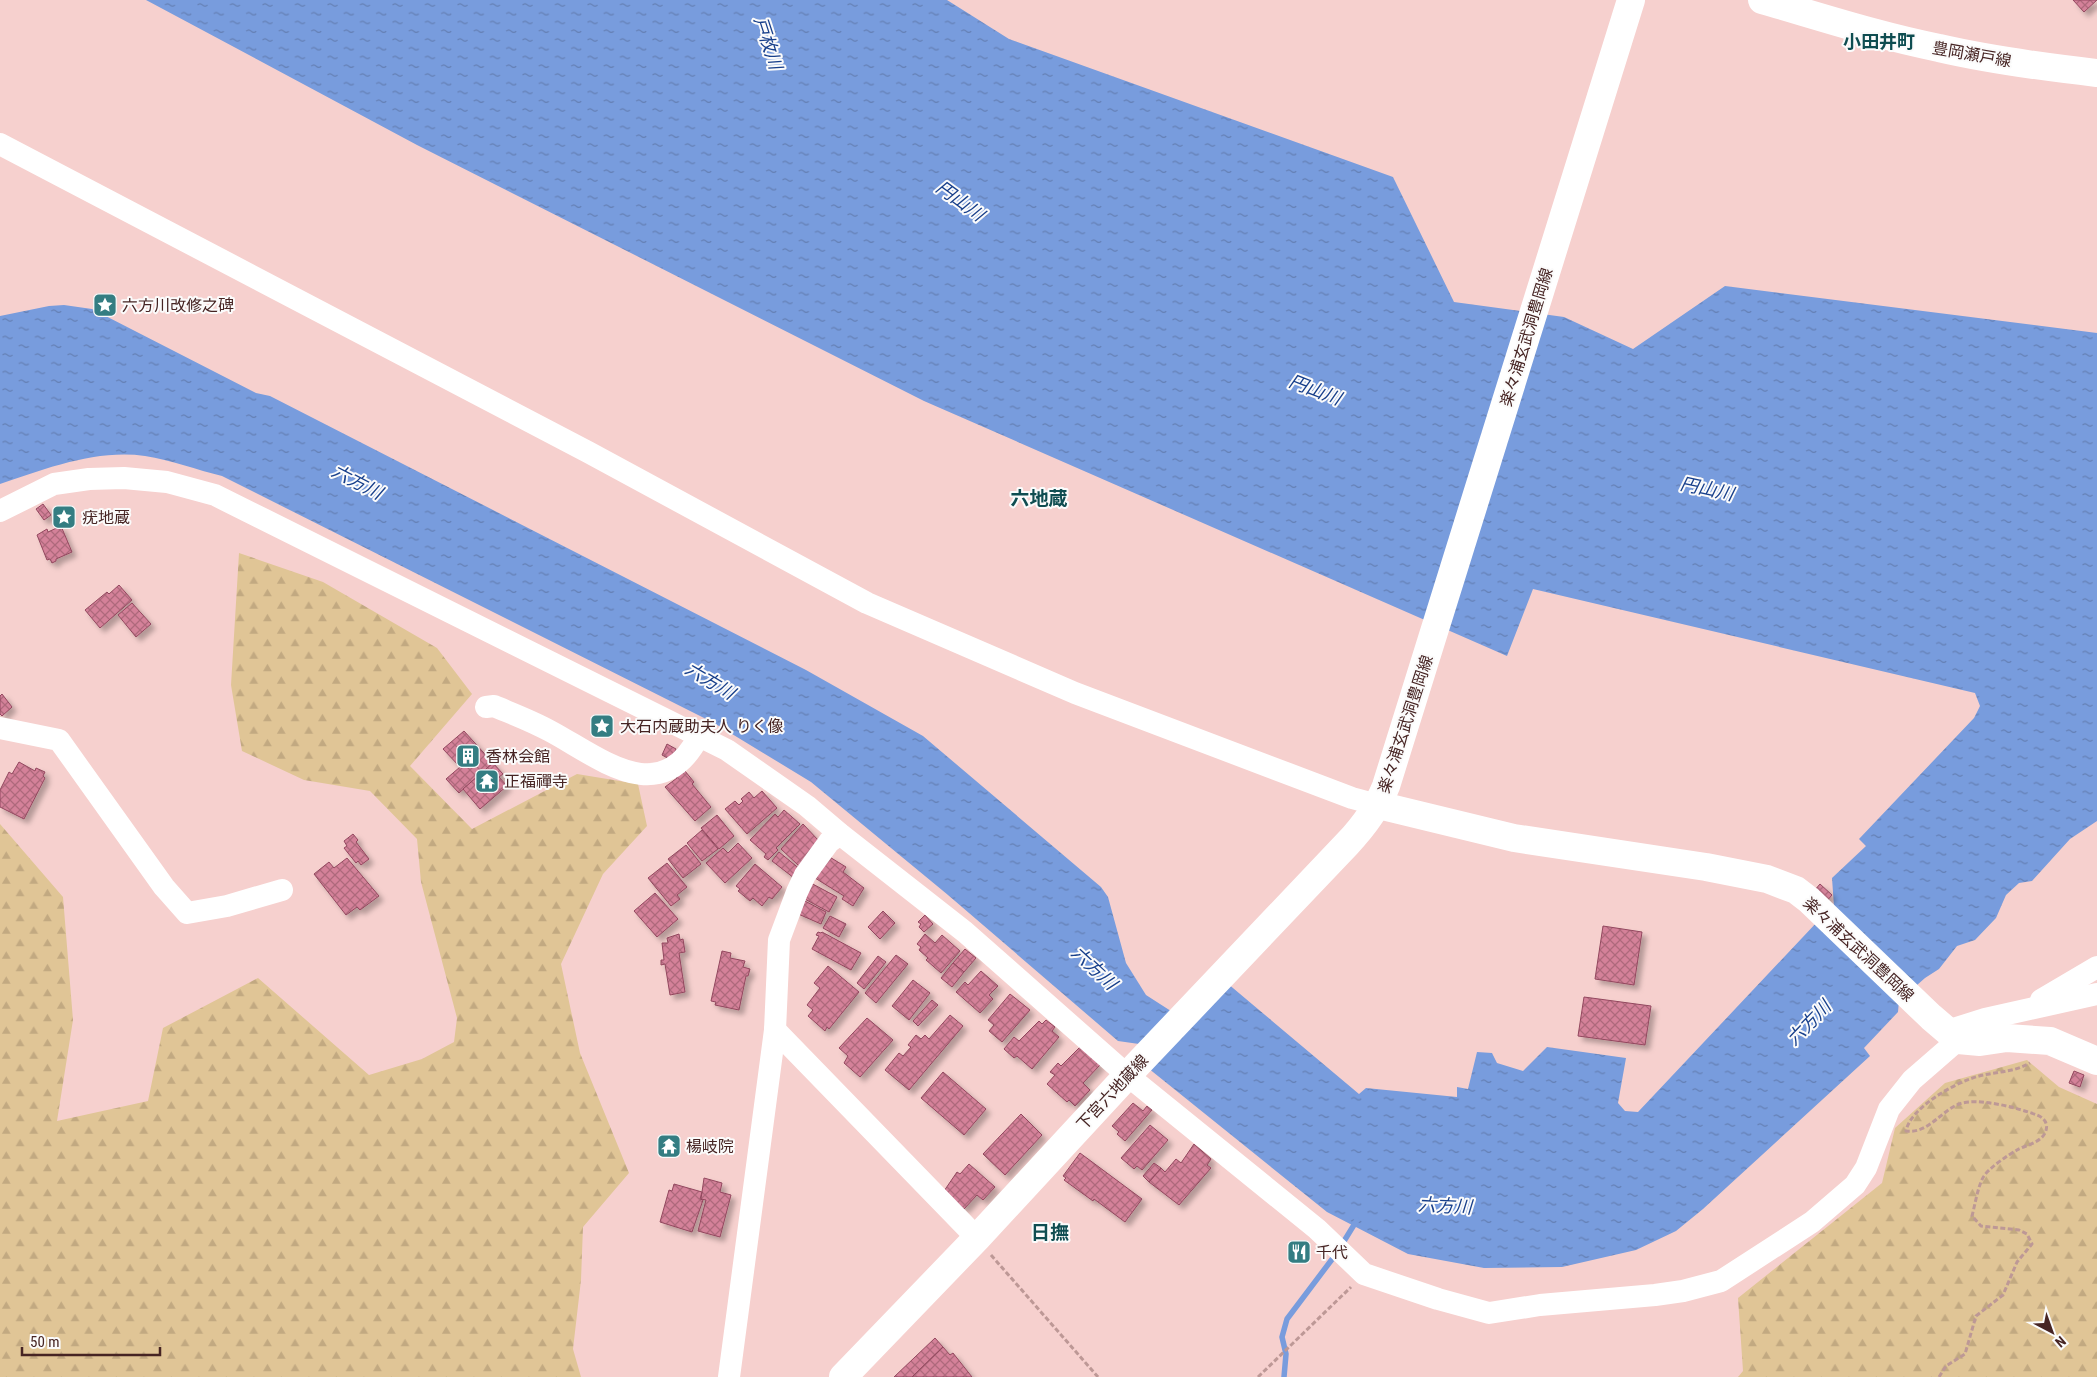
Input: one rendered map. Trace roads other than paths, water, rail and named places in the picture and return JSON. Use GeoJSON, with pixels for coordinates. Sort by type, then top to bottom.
{"type":"FeatureCollection","features":[{"type":"Feature","properties":{"kind":"main road","name":"楽々浦玄武洞豊岡線"},"geometry":{"type":"LineString","coordinates":[[1631,0],[1382,796],[1514,838],[1706,867],[1767,879],[1796,890],[1809,900],[1952,1036]]}},
{"type":"Feature","properties":{"kind":"main road","name":"豊岡瀬戸線"},"geometry":{"type":"LineString","coordinates":[[1762,0],[1939,49],[2020,63],[2097,73]]}},
{"type":"Feature","properties":{"kind":"main road","name":"下宮六地蔵線"},"geometry":{"type":"LineString","coordinates":[[843,1377],[977,1238],[1132,1070],[1363,828],[1382,796]]}},
{"type":"Feature","properties":{"kind":"main road"},"geometry":{"type":"LineString","coordinates":[[1952,1036],[1980,1042],[2007,1038],[2050,1042],[2097,1061]]}},
{"type":"Feature","properties":{"kind":"street"},"geometry":{"type":"LineString","coordinates":[[0,144],[588,452],[867,603],[1075,692],[1352,798],[1382,796]]}},
{"type":"Feature","properties":{"kind":"street"},"geometry":{"type":"LineString","coordinates":[[0,511],[54,484],[89,479],[124,478],[167,482],[215,495],[727,750],[806,806],[965,932],[1132,1070],[1317,1229],[1364,1274],[1490,1313],[1540,1305],[1656,1295],[1684,1291],[1721,1281],[1812,1222],[1855,1185],[1866,1168],[1889,1109],[1912,1080],[1952,1036],[1986,1019],[2016,1014],[2097,994]]}},
{"type":"Feature","properties":{"kind":"street"},"geometry":{"type":"LineString","coordinates":[[486,707],[494,706],[549,730],[606,764],[622,770],[645,774],[664,770],[683,759],[699,736]]}},
{"type":"Feature","properties":{"kind":"street"},"geometry":{"type":"LineString","coordinates":[[0,728],[59,740],[164,887],[187,913],[227,906],[282,890]]}},
{"type":"Feature","properties":{"kind":"street"},"geometry":{"type":"LineString","coordinates":[[729,1377],[775,1030],[779,940],[805,875],[829,842],[840,834]]}},
{"type":"Feature","properties":{"kind":"street"},"geometry":{"type":"LineString","coordinates":[[2016,1014],[2097,967]]}},
{"type":"Feature","properties":{"kind":"street"},"geometry":{"type":"LineString","coordinates":[[775,1030],[977,1238]]}},
{"type":"Feature","properties":{"kind":"water"},"geometry":{"type":"Polygon","coordinates":[[[146,0],[947,0],[1009,39],[1393,177],[1454,302],[1564,317],[1633,349],[1725,286],[2097,333],[2097,821],[2070,839],[2032,881],[2019,883],[2006,895],[1996,918],[1975,940],[1957,946],[1939,969],[1925,978],[1899,1001],[1898,1012],[1864,1048],[1870,1056],[1703,1209],[1676,1231],[1636,1250],[1562,1267],[1484,1268],[1408,1254],[1327,1212],[1148,1068],[1146,1045],[1118,1041],[948,895],[811,782],[714,723],[222,476],[145,456],[108,455],[71,462],[0,484],[0,316],[49,306],[64,305],[92,309],[256,393],[270,396],[806,670],[923,736],[1101,887],[1108,897],[1126,963],[1146,995],[1174,1013],[1227,983],[1359,1094],[1366,1088],[1457,1097],[1457,1087],[1468,1089],[1477,1052],[1492,1053],[1497,1063],[1523,1071],[1547,1047],[1626,1058],[1618,1103],[1625,1111],[1638,1112],[1818,921],[1834,907],[1832,878],[1866,846],[1859,839],[1974,718],[1980,706],[1975,693],[1533,589],[1507,656],[924,401],[417,145],[146,0]]]}},
{"type":"Feature","properties":{"kind":"waterway"},"geometry":{"type":"LineString","coordinates":[[1341,1246],[1357,1220]]}},
{"type":"Feature","properties":{"kind":"waterway"},"geometry":{"type":"LineString","coordinates":[[1284,1377],[1286,1354],[1282,1337],[1287,1319],[1336,1254]]}},
{"type":"Feature","properties":{"kind":"place","name":"六方川改修之碑"},"geometry":{"type":"Point","coordinates":[105,305]}},
{"type":"Feature","properties":{"kind":"place","name":"疣地蔵"},"geometry":{"type":"Point","coordinates":[64,517]}},
{"type":"Feature","properties":{"kind":"place","name":"大石内蔵助夫人 りく像"},"geometry":{"type":"Point","coordinates":[602,726]}},
{"type":"Feature","properties":{"kind":"place","name":"香林会館"},"geometry":{"type":"Point","coordinates":[468,756]}},
{"type":"Feature","properties":{"kind":"place","name":"正福禪寺"},"geometry":{"type":"Point","coordinates":[487,781]}},
{"type":"Feature","properties":{"kind":"place","name":"楊岐院"},"geometry":{"type":"Point","coordinates":[669,1146]}},
{"type":"Feature","properties":{"kind":"place","name":"千代"},"geometry":{"type":"Point","coordinates":[1299,1252]}},
{"type":"Feature","properties":{"kind":"district","name":"小田井町"},"geometry":{"type":"Point","coordinates":[1879,42]}},
{"type":"Feature","properties":{"kind":"district","name":"六地蔵"},"geometry":{"type":"Point","coordinates":[1039,498]}},
{"type":"Feature","properties":{"kind":"district","name":"日撫"},"geometry":{"type":"Point","coordinates":[1050,1232]}},
{"type":"Feature","properties":{"kind":"water label","name":"戸枚川"},"geometry":{"type":"Point","coordinates":[768,43]}},
{"type":"Feature","properties":{"kind":"water label","name":"円山川"},"geometry":{"type":"Point","coordinates":[960,201]}},
{"type":"Feature","properties":{"kind":"water label","name":"円山川"},"geometry":{"type":"Point","coordinates":[1315,390]}},
{"type":"Feature","properties":{"kind":"water label","name":"六方川"},"geometry":{"type":"Point","coordinates":[357,482]}},
{"type":"Feature","properties":{"kind":"water label","name":"円山川"},"geometry":{"type":"Point","coordinates":[1707,489]}},
{"type":"Feature","properties":{"kind":"water label","name":"六方川"},"geometry":{"type":"Point","coordinates":[710,681]}},
{"type":"Feature","properties":{"kind":"water label","name":"六方川"},"geometry":{"type":"Point","coordinates":[1094,968]}},
{"type":"Feature","properties":{"kind":"water label","name":"六方川"},"geometry":{"type":"Point","coordinates":[1809,1023]}},
{"type":"Feature","properties":{"kind":"water label","name":"六方川"},"geometry":{"type":"Point","coordinates":[1445,1206]}}]}
